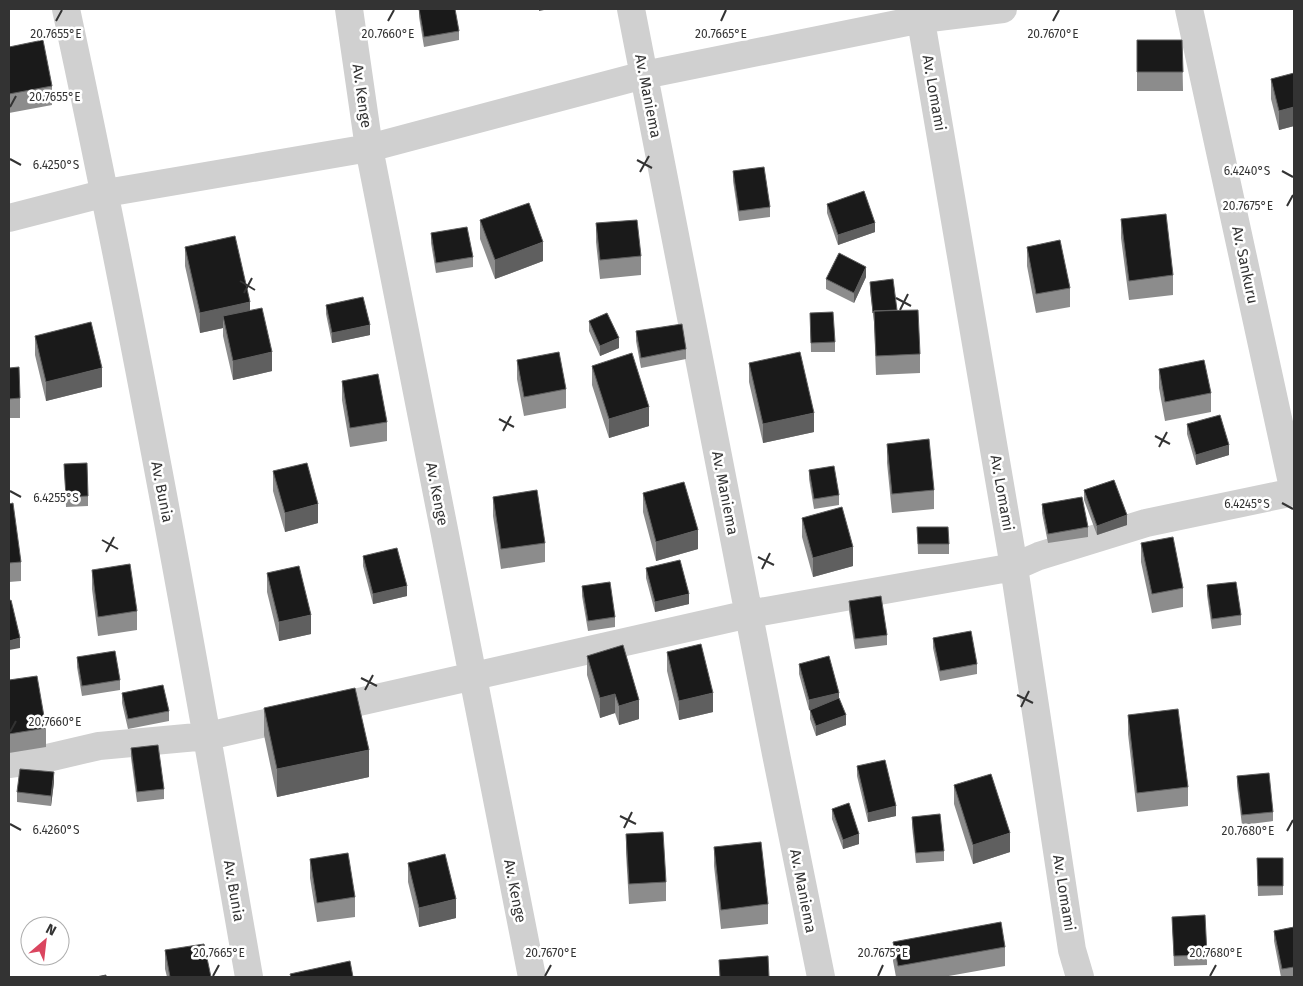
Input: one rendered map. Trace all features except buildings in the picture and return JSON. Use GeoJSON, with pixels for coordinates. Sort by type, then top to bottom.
{"type":"FeatureCollection","features":[{"type":"Feature","properties":{"kind":"street","name":"Av. Bunia"},"geometry":{"type":"LineString","coordinates":[[66,9],[106,193],[208,736],[249,977]]}},
{"type":"Feature","properties":{"kind":"street","name":"Av. Kenge"},"geometry":{"type":"LineString","coordinates":[[349,9],[369,148],[532,977]]}},
{"type":"Feature","properties":{"kind":"street","name":"Av. Maniema"},"geometry":{"type":"LineString","coordinates":[[631,9],[748,614],[821,977]]}},
{"type":"Feature","properties":{"kind":"street"},"geometry":{"type":"LineString","coordinates":[[9,218],[106,193],[369,148],[644,76],[921,14],[1003,9]]}},
{"type":"Feature","properties":{"kind":"street","name":"Av. Sankuru"},"geometry":{"type":"LineString","coordinates":[[1189,9],[1294,492]]}},
{"type":"Feature","properties":{"kind":"street","name":"Av. Lomami"},"geometry":{"type":"LineString","coordinates":[[921,14],[1014,567],[1072,950],[1080,977]]}},
{"type":"Feature","properties":{"kind":"street"},"geometry":{"type":"LineString","coordinates":[[9,764],[39,760],[98,746],[208,736],[748,614],[1014,567],[1038,556],[1146,523],[1294,492]]}}]}
